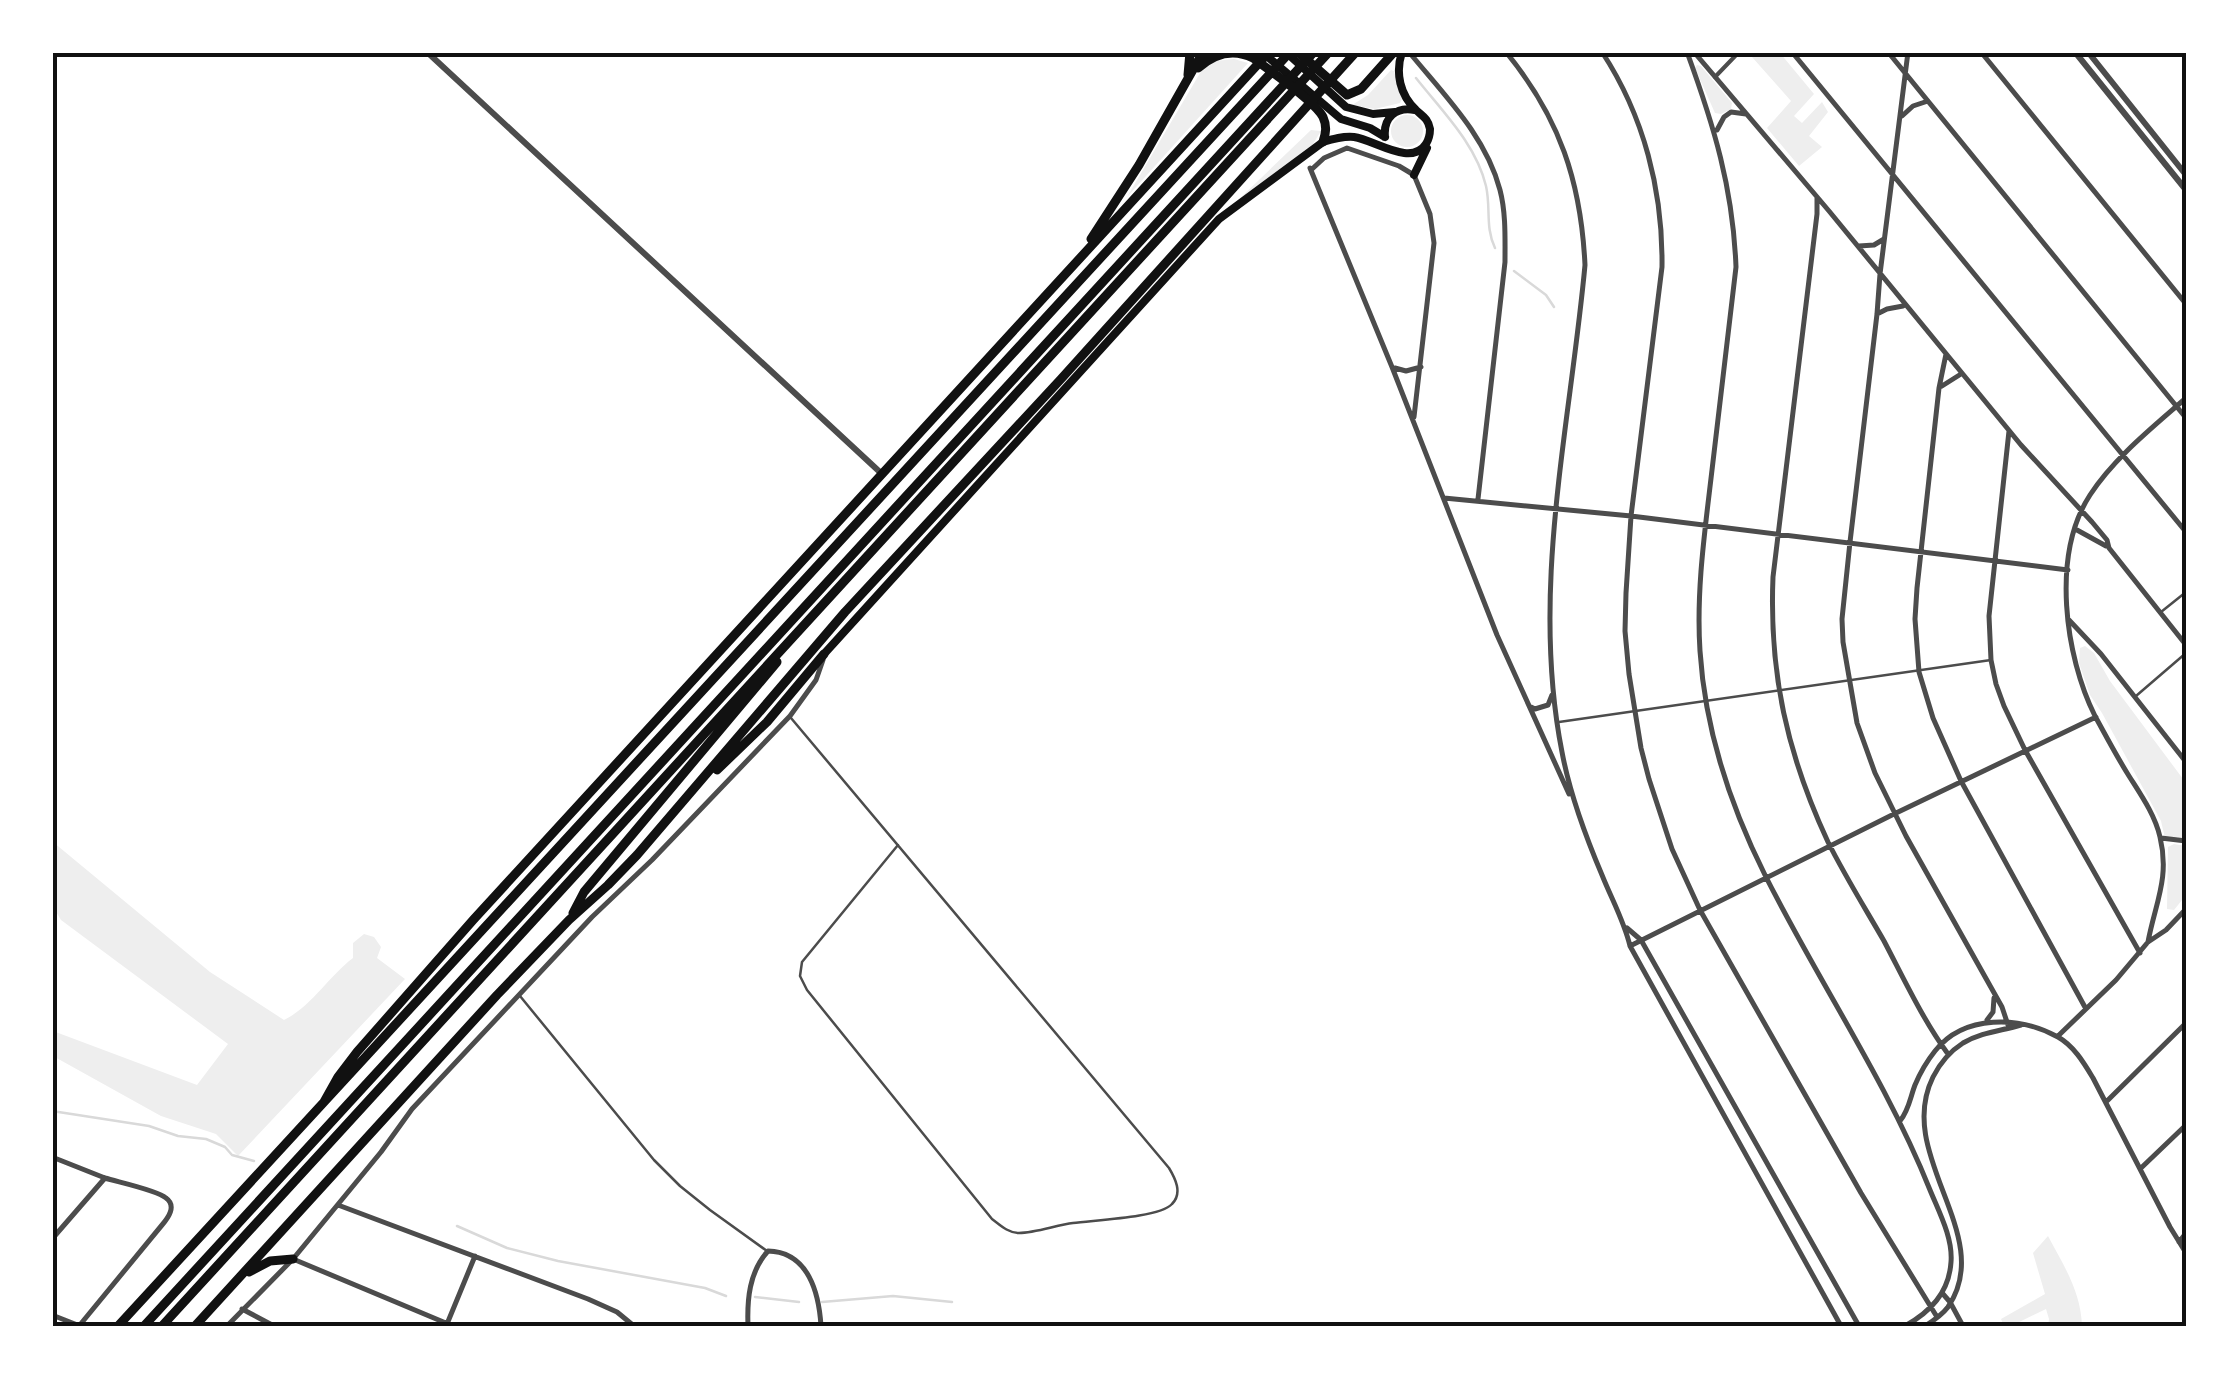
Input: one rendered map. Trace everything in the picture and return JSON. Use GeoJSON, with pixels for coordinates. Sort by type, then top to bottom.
{"type":"FeatureCollection","features":[{"type":"Feature","properties":{"kind":"highway"},"geometry":{"type":"LineString","coordinates":[[1186,82],[1190,52]]}},
{"type":"Feature","properties":{"kind":"highway"},"geometry":{"type":"LineString","coordinates":[[1076,264],[1140,165],[1203,52]]}},
{"type":"Feature","properties":{"kind":"highway"},"geometry":{"type":"LineString","coordinates":[[321,1109],[327,1093],[357,1052],[474,919],[1266,52]]}},
{"type":"Feature","properties":{"kind":"highway"},"geometry":{"type":"LineString","coordinates":[[118,1326],[1288,52]]}},
{"type":"Feature","properties":{"kind":"highway"},"geometry":{"type":"LineString","coordinates":[[1298,52],[1347,95],[1361,89],[1394,52]]}},
{"type":"Feature","properties":{"kind":"highway"},"geometry":{"type":"LineString","coordinates":[[162,1326],[794,636],[1273,106],[1314,52]]}},
{"type":"Feature","properties":{"kind":"highway"},"geometry":{"type":"LineString","coordinates":[[195,1326],[569,920],[608,886],[845,612],[1356,52]]}},
{"type":"Feature","properties":{"kind":"highway"},"geometry":{"type":"LineString","coordinates":[[144,1326],[1273,106],[1329,53]]}},
{"type":"Feature","properties":{"kind":"highway"},"geometry":{"type":"LineString","coordinates":[[1186,82],[1211,58],[1248,55],[1315,107],[1324,119],[1323,142]]}},
{"type":"Feature","properties":{"kind":"highway"},"geometry":{"type":"LineString","coordinates":[[569,920],[584,892],[767,676],[794,636]]}},
{"type":"Feature","properties":{"kind":"highway"},"geometry":{"type":"LineString","coordinates":[[672,813],[767,722],[824,654]]}},
{"type":"Feature","properties":{"kind":"highway"},"geometry":{"type":"LineString","coordinates":[[239,1280],[270,1261],[293,1258]]}},
{"type":"Feature","properties":{"kind":"main road"},"geometry":{"type":"LineString","coordinates":[[1266,52],[1341,119],[1370,128],[1385,137],[1392,148]]}},
{"type":"Feature","properties":{"kind":"main road"},"geometry":{"type":"LineString","coordinates":[[1288,52],[1346,107],[1374,114],[1404,108],[1424,116],[1430,132],[1414,175]]}},
{"type":"Feature","properties":{"kind":"main road"},"geometry":{"type":"LineString","coordinates":[[1402,52],[1400,85],[1415,110]]}},
{"type":"Feature","properties":{"kind":"main road"},"geometry":{"type":"LineString","coordinates":[[1385,137],[1386,121],[1395,112]]}},
{"type":"Feature","properties":{"kind":"main road"},"geometry":{"type":"LineString","coordinates":[[824,654],[1229,211],[1323,142],[1348,136],[1403,154],[1423,148],[1428,140]]}},
{"type":"Feature","properties":{"kind":"street"},"geometry":{"type":"LineString","coordinates":[[427,52],[882,474]]}},
{"type":"Feature","properties":{"kind":"street"},"geometry":{"type":"LineString","coordinates":[[1410,52],[1479,140],[1501,193],[1505,262],[1478,500]]}},
{"type":"Feature","properties":{"kind":"street"},"geometry":{"type":"LineString","coordinates":[[1506,52],[1540,100],[1566,152],[1583,232],[1585,265],[1556,508],[1549,619],[1557,722],[1573,801]]}},
{"type":"Feature","properties":{"kind":"street"},"geometry":{"type":"LineString","coordinates":[[1602,52],[1642,134],[1652,166],[1663,234],[1631,516],[1626,631],[1645,764],[1681,872],[1700,910],[1937,1318]]}},
{"type":"Feature","properties":{"kind":"street"},"geometry":{"type":"LineString","coordinates":[[1686,52],[1716,132],[1729,192],[1736,267],[1705,525],[1699,613],[1706,700],[1725,781],[1742,826],[1900,1121],[1950,1245],[1951,1263],[1943,1294],[1905,1326]]}},
{"type":"Feature","properties":{"kind":"street"},"geometry":{"type":"LineString","coordinates":[[1694,52],[2009,431],[2107,540],[2109,548]]}},
{"type":"Feature","properties":{"kind":"street"},"geometry":{"type":"LineString","coordinates":[[1715,78],[1740,52]]}},
{"type":"Feature","properties":{"kind":"street"},"geometry":{"type":"LineString","coordinates":[[1792,52],[2186,532]]}},
{"type":"Feature","properties":{"kind":"street"},"geometry":{"type":"LineString","coordinates":[[1888,52],[2186,418]]}},
{"type":"Feature","properties":{"kind":"street"},"geometry":{"type":"LineString","coordinates":[[1908,52],[1842,619],[1848,682],[1867,755],[1894,814],[2009,1028]]}},
{"type":"Feature","properties":{"kind":"street"},"geometry":{"type":"LineString","coordinates":[[1982,52],[2186,304]]}},
{"type":"Feature","properties":{"kind":"street"},"geometry":{"type":"LineString","coordinates":[[2076,52],[2186,190]]}},
{"type":"Feature","properties":{"kind":"street"},"geometry":{"type":"LineString","coordinates":[[2088,52],[2186,175]]}},
{"type":"Feature","properties":{"kind":"street"},"geometry":{"type":"LineString","coordinates":[[1900,118],[1913,106],[1928,101]]}},
{"type":"Feature","properties":{"kind":"street"},"geometry":{"type":"LineString","coordinates":[[1716,132],[1730,112],[1748,115]]}},
{"type":"Feature","properties":{"kind":"street"},"geometry":{"type":"LineString","coordinates":[[1414,420],[1434,243],[1430,214],[1414,175],[1348,148],[1324,158],[1311,169],[1497,635],[1573,801],[1626,927],[1630,946],[1841,1326]]}},
{"type":"Feature","properties":{"kind":"street"},"geometry":{"type":"LineString","coordinates":[[1817,198],[1771,616],[1778,689],[1793,754],[1830,846],[1948,1054]]}},
{"type":"Feature","properties":{"kind":"street"},"geometry":{"type":"LineString","coordinates":[[1816,228],[1829,211]]}},
{"type":"Feature","properties":{"kind":"street"},"geometry":{"type":"LineString","coordinates":[[1856,245],[1874,245],[1884,239]]}},
{"type":"Feature","properties":{"kind":"street"},"geometry":{"type":"LineString","coordinates":[[1877,314],[1904,306]]}},
{"type":"Feature","properties":{"kind":"street"},"geometry":{"type":"LineString","coordinates":[[1946,354],[1920,553],[1915,619],[1919,672],[1932,718],[1961,781],[2086,1009]]}},
{"type":"Feature","properties":{"kind":"street"},"geometry":{"type":"LineString","coordinates":[[1392,367],[1406,371],[1420,367]]}},
{"type":"Feature","properties":{"kind":"street"},"geometry":{"type":"LineString","coordinates":[[1940,388],[1961,374]]}},
{"type":"Feature","properties":{"kind":"street"},"geometry":{"type":"LineString","coordinates":[[2148,942],[2162,892],[2161,838],[2077,672],[2067,618],[2068,570],[2081,512],[2096,486],[2186,398]]}},
{"type":"Feature","properties":{"kind":"street"},"geometry":{"type":"LineString","coordinates":[[2009,431],[1988,616],[1991,660],[2004,706],[2025,750],[2140,953]]}},
{"type":"Feature","properties":{"kind":"street"},"geometry":{"type":"LineString","coordinates":[[2006,459],[2021,445]]}},
{"type":"Feature","properties":{"kind":"street"},"geometry":{"type":"LineString","coordinates":[[1444,498],[1631,516],[2068,570]]}},
{"type":"Feature","properties":{"kind":"street"},"geometry":{"type":"LineString","coordinates":[[2076,530],[2109,548],[2186,645]]}},
{"type":"Feature","properties":{"kind":"street"},"geometry":{"type":"LineString","coordinates":[[2067,618],[2101,654],[2186,762]]}},
{"type":"Feature","properties":{"kind":"street"},"geometry":{"type":"LineString","coordinates":[[227,1326],[293,1258],[412,1109],[592,916],[652,860],[790,716],[816,680],[824,654]]}},
{"type":"Feature","properties":{"kind":"street"},"geometry":{"type":"LineString","coordinates":[[1528,706],[1535,709],[1548,705],[1554,691]]}},
{"type":"Feature","properties":{"kind":"street"},"geometry":{"type":"LineString","coordinates":[[1630,946],[2096,716]]}},
{"type":"Feature","properties":{"kind":"street"},"geometry":{"type":"LineString","coordinates":[[2161,838],[2186,842]]}},
{"type":"Feature","properties":{"kind":"street"},"geometry":{"type":"LineString","coordinates":[[2058,1036],[2148,942],[2186,909]]}},
{"type":"Feature","properties":{"kind":"street"},"geometry":{"type":"LineString","coordinates":[[1626,927],[1640,940],[1859,1326]]}},
{"type":"Feature","properties":{"kind":"street"},"geometry":{"type":"LineString","coordinates":[[1985,1023],[1993,1012],[1994,995]]}},
{"type":"Feature","properties":{"kind":"street"},"geometry":{"type":"LineString","coordinates":[[1900,1121],[1924,1068],[1941,1044],[1961,1032],[2007,1020],[2058,1036],[2082,1060],[2186,1253]]}},
{"type":"Feature","properties":{"kind":"street"},"geometry":{"type":"LineString","coordinates":[[2106,1102],[2186,1023]]}},
{"type":"Feature","properties":{"kind":"street"},"geometry":{"type":"LineString","coordinates":[[1924,1326],[1946,1310],[1950,1302],[1958,1282],[1961,1250],[1929,1157],[1923,1113],[1930,1082],[1948,1054],[1981,1034],[2024,1024]]}},
{"type":"Feature","properties":{"kind":"street"},"geometry":{"type":"LineString","coordinates":[[2140,1169],[2186,1124]]}},
{"type":"Feature","properties":{"kind":"street"},"geometry":{"type":"LineString","coordinates":[[52,1157],[170,1202],[170,1215],[79,1326],[52,1315]]}},
{"type":"Feature","properties":{"kind":"street"},"geometry":{"type":"LineString","coordinates":[[52,1239],[106,1178]]}},
{"type":"Feature","properties":{"kind":"street"},"geometry":{"type":"LineString","coordinates":[[338,1205],[588,1299],[617,1312],[634,1326]]}},
{"type":"Feature","properties":{"kind":"street"},"geometry":{"type":"LineString","coordinates":[[2179,1242],[2186,1233]]}},
{"type":"Feature","properties":{"kind":"street"},"geometry":{"type":"LineString","coordinates":[[748,1326],[752,1280],[768,1252],[780,1252],[804,1268],[818,1295],[822,1326]]}},
{"type":"Feature","properties":{"kind":"street"},"geometry":{"type":"LineString","coordinates":[[293,1258],[448,1326],[476,1256]]}},
{"type":"Feature","properties":{"kind":"street"},"geometry":{"type":"LineString","coordinates":[[1943,1294],[1963,1326]]}},
{"type":"Feature","properties":{"kind":"street"},"geometry":{"type":"LineString","coordinates":[[242,1309],[274,1326]]}},
{"type":"Feature","properties":{"kind":"lane"},"geometry":{"type":"LineString","coordinates":[[2159,612],[2186,592]]}},
{"type":"Feature","properties":{"kind":"lane"},"geometry":{"type":"LineString","coordinates":[[2134,697],[2186,653]]}},
{"type":"Feature","properties":{"kind":"lane"},"geometry":{"type":"LineString","coordinates":[[1557,722],[1991,660]]}},
{"type":"Feature","properties":{"kind":"lane"},"geometry":{"type":"LineString","coordinates":[[790,716],[1169,1168],[1176,1183],[1174,1203],[1154,1213],[1020,1233],[1005,1230],[807,990],[800,976],[802,962],[898,845]]}},
{"type":"Feature","properties":{"kind":"lane"},"geometry":{"type":"LineString","coordinates":[[519,995],[654,1160],[680,1186],[768,1252]]}},
{"type":"Feature","properties":{"kind":"shaded area"},"geometry":{"type":"Polygon","coordinates":[[[1758,53],[1780,53],[1814,94],[1794,116],[1802,123],[1822,102],[1828,112],[1809,136],[1822,147],[1799,166],[1767,128],[1791,101],[1752,57],[1758,53]]]}},
{"type":"Feature","properties":{"kind":"shaded area"},"geometry":{"type":"Polygon","coordinates":[[[1234,59],[1248,63],[1127,197],[1203,68],[1216,61],[1234,59]]]}},
{"type":"Feature","properties":{"kind":"shaded area"},"geometry":{"type":"Polygon","coordinates":[[[1697,65],[1732,103],[1731,109],[1715,113],[1697,65]]]}},
{"type":"Feature","properties":{"kind":"shaded area"},"geometry":{"type":"Polygon","coordinates":[[[1391,70],[1400,103],[1375,109],[1352,105],[1368,95],[1391,70]]]}},
{"type":"Feature","properties":{"kind":"shaded area"},"geometry":{"type":"Polygon","coordinates":[[[1407,115],[1419,119],[1423,131],[1419,143],[1407,147],[1395,143],[1391,131],[1395,119],[1407,115]]]}},
{"type":"Feature","properties":{"kind":"shaded area"},"geometry":{"type":"Polygon","coordinates":[[[1311,130],[1321,131],[1313,144],[1237,201],[1311,130]]]}},
{"type":"Feature","properties":{"kind":"shaded area"},"geometry":{"type":"Polygon","coordinates":[[[2085,646],[2094,653],[2110,681],[2186,783],[2186,838],[2165,838],[2161,821],[2090,695],[2079,663],[2080,648],[2085,646]]]}},
{"type":"Feature","properties":{"kind":"shaded area"},"geometry":{"type":"Polygon","coordinates":[[[53,842],[210,972],[284,1020],[303,1007],[353,958],[353,943],[364,934],[374,937],[381,947],[377,958],[405,979],[238,1156],[216,1134],[161,1116],[53,1056],[53,1031],[197,1085],[228,1044],[61,920],[53,907],[53,842]]]}},
{"type":"Feature","properties":{"kind":"shaded area"},"geometry":{"type":"Polygon","coordinates":[[[2186,846],[2186,895],[2174,910],[2167,909],[2168,847],[2186,846]]]}},
{"type":"Feature","properties":{"kind":"shaded area"},"geometry":{"type":"Polygon","coordinates":[[[2048,1236],[2075,1290],[2082,1326],[2048,1326],[2046,1309],[2004,1326],[2001,1319],[2045,1294],[2033,1253],[2048,1236]]]}},
{"type":"Feature","properties":{"kind":"waterway"},"geometry":{"type":"LineString","coordinates":[[1416,78],[1457,129],[1481,171],[1495,248]]}},
{"type":"Feature","properties":{"kind":"waterway"},"geometry":{"type":"LineString","coordinates":[[1514,271],[1546,295],[1554,307]]}},
{"type":"Feature","properties":{"kind":"waterway"},"geometry":{"type":"LineString","coordinates":[[52,1111],[206,1139],[225,1147],[232,1155],[254,1161]]}},
{"type":"Feature","properties":{"kind":"waterway"},"geometry":{"type":"LineString","coordinates":[[457,1226],[507,1248],[705,1288],[726,1296]]}},
{"type":"Feature","properties":{"kind":"waterway"},"geometry":{"type":"LineString","coordinates":[[822,1302],[893,1296],[952,1302]]}},
{"type":"Feature","properties":{"kind":"waterway"},"geometry":{"type":"LineString","coordinates":[[755,1297],[799,1302]]}}]}
